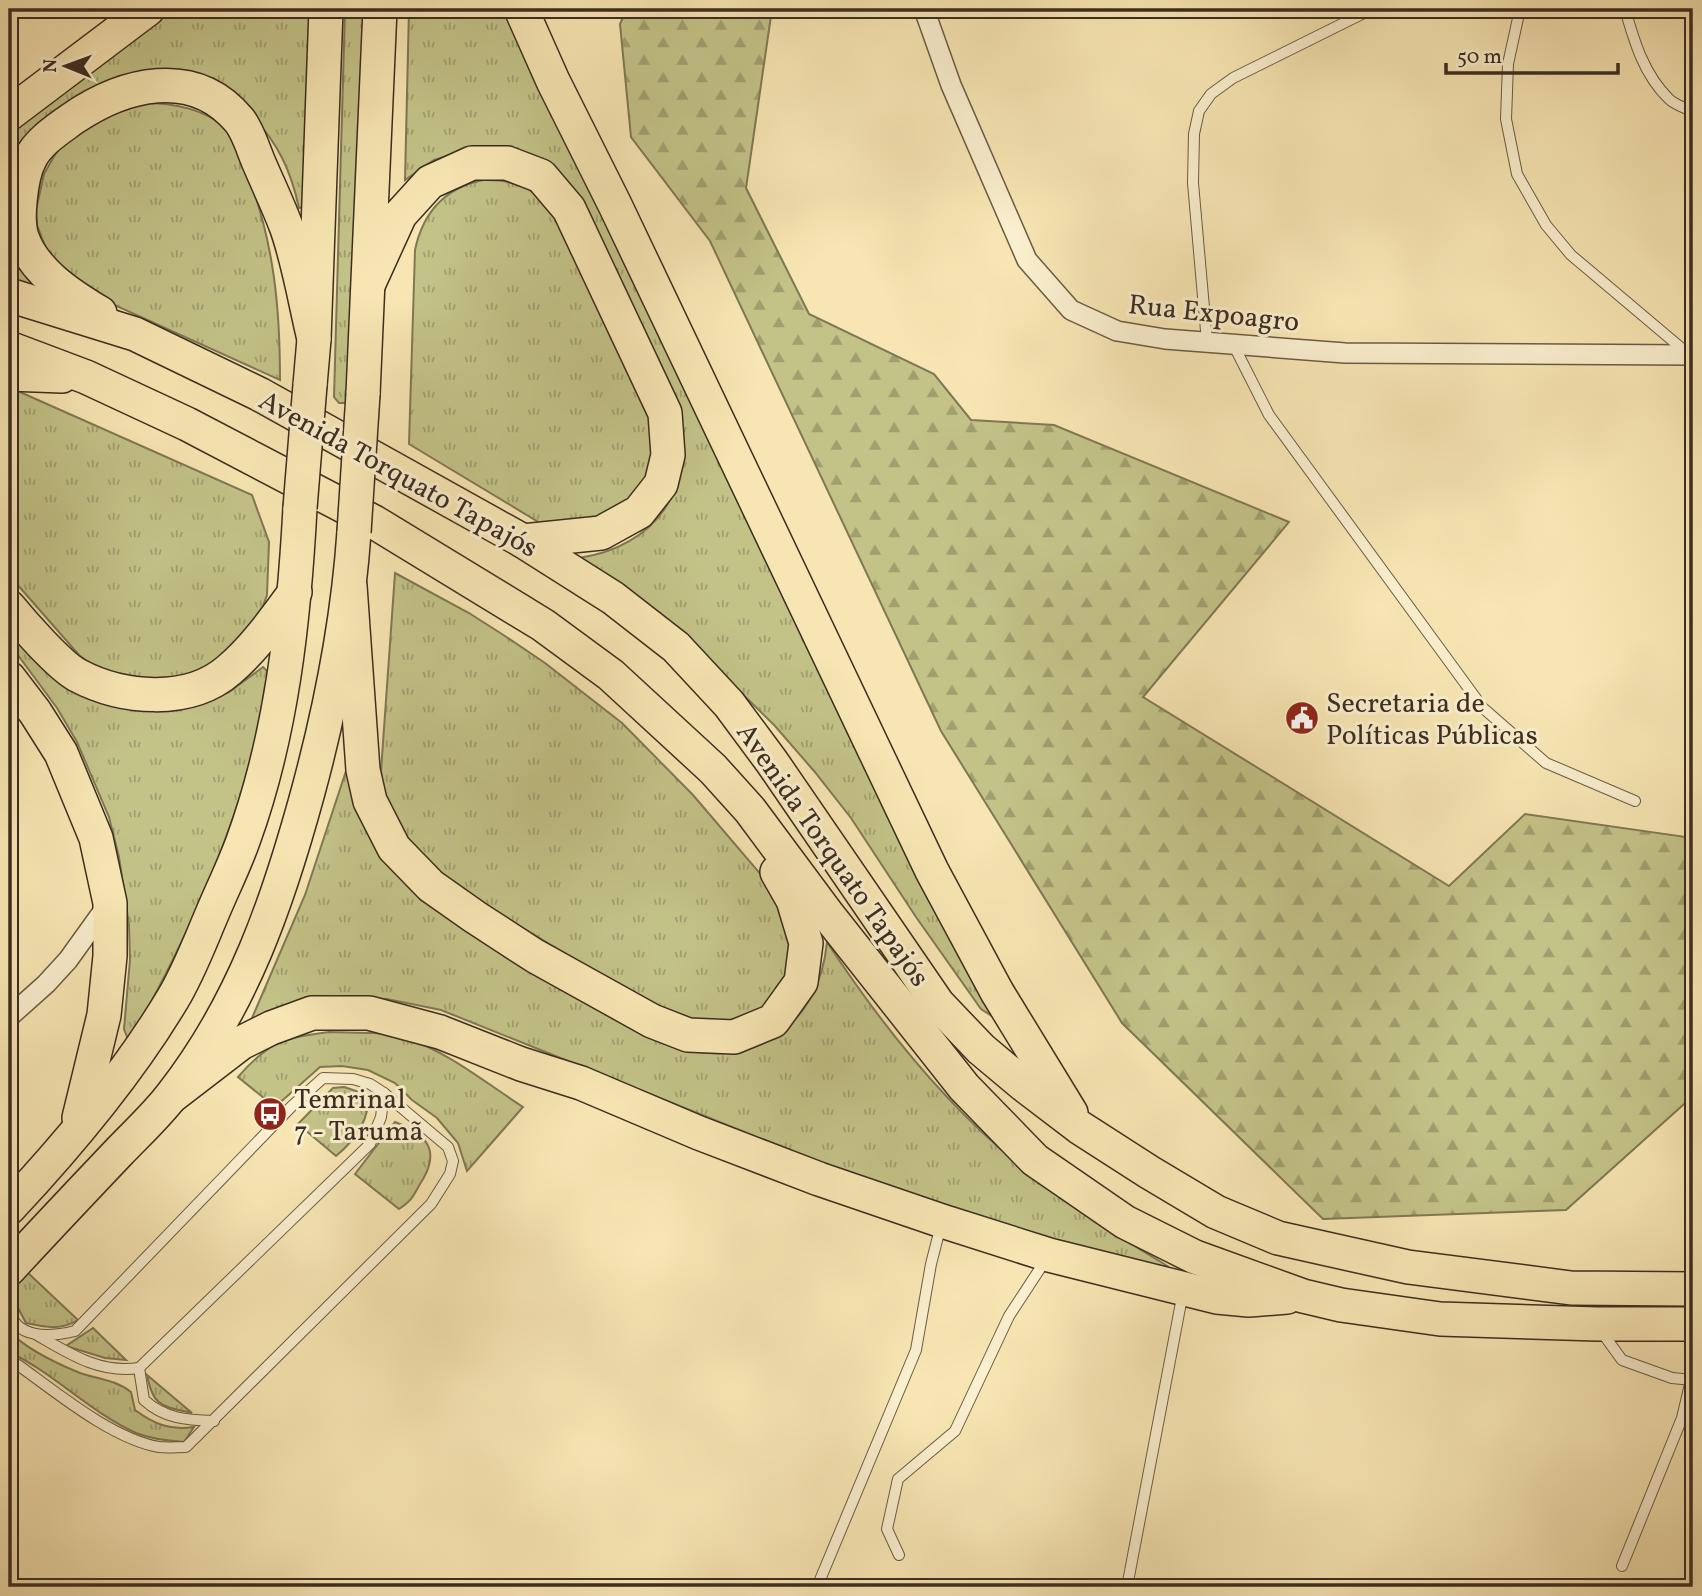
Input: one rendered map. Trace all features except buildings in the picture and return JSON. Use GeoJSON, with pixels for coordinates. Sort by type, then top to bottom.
{"type":"FeatureCollection","features":[{"type":"Feature","properties":{"kind":"highway"},"geometry":{"type":"LineString","coordinates":[[9,114],[148,9]]}},
{"type":"Feature","properties":{"kind":"highway"},"geometry":{"type":"LineString","coordinates":[[9,1208],[76,1131],[127,1066],[173,999],[243,841],[265,769],[286,667],[295,592],[314,339],[326,9]]}},
{"type":"Feature","properties":{"kind":"highway"},"geometry":{"type":"LineString","coordinates":[[172,1096],[233,1003],[264,933],[290,856],[319,751],[336,674],[350,586],[354,532],[369,283],[380,9]]}},
{"type":"Feature","properties":{"kind":"highway"},"geometry":{"type":"LineString","coordinates":[[521,9],[553,81],[615,205],[932,871],[997,992],[1079,1127]]}},
{"type":"Feature","properties":{"kind":"highway"},"geometry":{"type":"LineString","coordinates":[[135,334],[71,295],[41,268],[22,237],[18,210],[30,159],[51,134],[82,112],[114,95],[147,86],[181,86],[211,94],[240,121],[287,227],[314,339]]}},
{"type":"Feature","properties":{"kind":"highway"},"geometry":{"type":"LineString","coordinates":[[369,283],[400,215],[430,182],[472,163],[507,163],[541,176],[569,209],[665,413],[668,455],[661,484],[639,512],[601,533],[523,541]]}},
{"type":"Feature","properties":{"kind":"highway","name":"Avenida Torquato Tapajós"},"geometry":{"type":"LineString","coordinates":[[9,295],[135,334],[259,394],[523,541],[613,598],[676,647],[729,705],[765,752],[939,1004],[990,1056],[1079,1127],[1216,1212],[1278,1238],[1408,1267],[1557,1286],[1693,1289]]}},
{"type":"Feature","properties":{"kind":"highway","name":"Avenida Torquato Tapajós"},"geometry":{"type":"LineString","coordinates":[[9,348],[86,377],[187,424],[374,522],[543,625],[611,675],[713,768],[750,810],[828,915],[964,1087],[1035,1160],[1125,1222],[1195,1257],[1303,1296],[1341,1305],[1440,1319],[1693,1324]]}},
{"type":"Feature","properties":{"kind":"highway"},"geometry":{"type":"LineString","coordinates":[[9,374],[86,377]]}},
{"type":"Feature","properties":{"kind":"highway"},"geometry":{"type":"LineString","coordinates":[[350,586],[363,770],[370,801],[394,848],[431,886],[475,917],[536,956],[652,1021],[688,1035],[734,1037],[773,1021],[801,982],[806,943],[793,900],[713,768]]}},
{"type":"Feature","properties":{"kind":"highway"},"geometry":{"type":"LineString","coordinates":[[9,607],[75,674],[115,691],[154,695],[199,688],[228,672],[295,592]]}},
{"type":"Feature","properties":{"kind":"highway"},"geometry":{"type":"LineString","coordinates":[[9,678],[61,752],[96,838],[110,903],[110,956],[104,1015],[76,1131]]}},
{"type":"Feature","properties":{"kind":"highway"},"geometry":{"type":"LineString","coordinates":[[9,1269],[172,1096],[241,1044],[271,1028],[312,1013],[369,1013],[440,1032],[521,1064],[581,1083],[807,1175],[942,1222],[1049,1255],[1217,1297],[1249,1300],[1303,1296]]}},
{"type":"Feature","properties":{"kind":"street","name":"Rua Expoagro"},"geometry":{"type":"LineString","coordinates":[[924,9],[951,85],[1027,260],[1071,310],[1117,331],[1165,339],[1345,353],[1691,355]]}},
{"type":"Feature","properties":{"kind":"street"},"geometry":{"type":"LineString","coordinates":[[9,1017],[68,960],[110,903]]}},
{"type":"Feature","properties":{"kind":"lane"},"geometry":{"type":"LineString","coordinates":[[1207,342],[1194,183],[1194,134],[1199,111],[1211,94],[1233,78],[1372,9]]}},
{"type":"Feature","properties":{"kind":"lane"},"geometry":{"type":"LineString","coordinates":[[1520,9],[1508,64],[1506,120],[1517,174],[1546,225],[1571,255],[1691,355]]}},
{"type":"Feature","properties":{"kind":"lane"},"geometry":{"type":"LineString","coordinates":[[1625,9],[1637,51],[1653,78],[1670,100],[1693,112]]}},
{"type":"Feature","properties":{"kind":"lane"},"geometry":{"type":"LineString","coordinates":[[1676,9],[1693,14]]}},
{"type":"Feature","properties":{"kind":"lane"},"geometry":{"type":"LineString","coordinates":[[1233,344],[1269,415],[1483,708],[1546,763],[1634,801]]}},
{"type":"Feature","properties":{"kind":"lane"},"geometry":{"type":"LineString","coordinates":[[9,1361],[18,1364],[129,1438],[159,1447],[186,1447],[431,1205],[445,1184],[453,1161],[448,1147],[370,1084],[353,1079],[323,1078],[292,1106],[75,1331],[59,1335],[34,1334]]}},
{"type":"Feature","properties":{"kind":"lane"},"geometry":{"type":"LineString","coordinates":[[9,1309],[16,1324],[24,1331],[89,1363],[120,1371],[139,1368],[370,1144],[382,1117],[384,1093]]}},
{"type":"Feature","properties":{"kind":"lane"},"geometry":{"type":"LineString","coordinates":[[817,1587],[916,1350],[931,1264],[942,1222]]}},
{"type":"Feature","properties":{"kind":"lane"},"geometry":{"type":"LineString","coordinates":[[899,1555],[887,1529],[898,1479],[955,1431],[1009,1316],[1049,1255]]}},
{"type":"Feature","properties":{"kind":"lane"},"geometry":{"type":"LineString","coordinates":[[1127,1587],[1183,1288]]}},
{"type":"Feature","properties":{"kind":"lane"},"geometry":{"type":"LineString","coordinates":[[1597,1324],[1622,1360],[1672,1378],[1692,1380],[1682,1418],[1622,1566]]}},
{"type":"Feature","properties":{"kind":"lane"},"geometry":{"type":"LineString","coordinates":[[139,1368],[144,1400],[155,1410],[185,1420],[214,1421]]}},
{"type":"Feature","properties":{"kind":"green space"},"geometry":{"type":"Polygon","coordinates":[[[173,9],[312,9],[308,207],[299,208],[282,158],[252,116],[124,78],[9,201],[9,134],[173,9]]]}},
{"type":"Feature","properties":{"kind":"green space"},"geometry":{"type":"Polygon","coordinates":[[[345,9],[365,9],[347,403],[339,403],[334,397],[345,9]]]}},
{"type":"Feature","properties":{"kind":"green space"},"geometry":{"type":"Polygon","coordinates":[[[409,9],[509,9],[1001,1022],[981,1009],[851,818],[775,726],[701,653],[579,558],[606,552],[629,541],[649,527],[664,509],[675,489],[682,465],[683,440],[679,412],[581,204],[467,150],[434,160],[405,180],[409,9]]]}},
{"type":"Feature","properties":{"kind":"green space"},"geometry":{"type":"Polygon","coordinates":[[[627,9],[772,9],[746,188],[809,314],[934,374],[971,420],[1054,425],[1289,522],[1143,697],[1449,886],[1525,814],[1693,838],[1693,1096],[1566,1210],[1323,1219],[1122,1023],[941,731],[710,241],[631,137],[620,24],[627,9]]]}},
{"type":"Feature","properties":{"kind":"green space"},"geometry":{"type":"Polygon","coordinates":[[[143,103],[165,104],[199,112],[219,123],[233,141],[257,201],[270,251],[277,301],[280,380],[90,294],[48,254],[37,225],[36,210],[44,174],[53,158],[63,143],[91,120],[143,103]]]}},
{"type":"Feature","properties":{"kind":"green space"},"geometry":{"type":"Polygon","coordinates":[[[483,180],[519,185],[549,204],[648,411],[653,458],[642,488],[605,521],[540,523],[409,444],[415,250],[424,224],[438,204],[457,189],[483,180]]]}},
{"type":"Feature","properties":{"kind":"green space"},"geometry":{"type":"Polygon","coordinates":[[[9,217],[42,289],[9,280],[9,217]]]}},
{"type":"Feature","properties":{"kind":"green space"},"geometry":{"type":"Polygon","coordinates":[[[9,390],[20,392],[252,495],[269,542],[267,595],[260,614],[221,660],[186,677],[130,680],[94,666],[79,655],[9,575],[9,390]]]}},
{"type":"Feature","properties":{"kind":"green space"},"geometry":{"type":"Polygon","coordinates":[[[395,573],[469,613],[545,663],[622,723],[693,795],[774,890],[793,955],[778,995],[744,1022],[674,1018],[445,882],[403,839],[383,788],[381,771],[395,573]]]}},
{"type":"Feature","properties":{"kind":"green space"},"geometry":{"type":"Polygon","coordinates":[[[9,616],[57,673],[190,707],[229,692],[263,667],[271,675],[245,779],[218,858],[177,952],[129,1042],[124,1029],[130,960],[129,925],[119,857],[109,817],[77,742],[57,708],[9,643],[9,616]]]}},
{"type":"Feature","properties":{"kind":"green space"},"geometry":{"type":"Polygon","coordinates":[[[350,759],[389,863],[421,900],[668,1045],[698,1052],[726,1053],[752,1047],[775,1036],[795,1020],[810,998],[821,972],[827,942],[893,1035],[943,1093],[998,1147],[1061,1197],[1169,1267],[1126,1261],[936,1209],[441,1010],[387,999],[359,998],[249,1025],[305,895],[350,759]]]}},
{"type":"Feature","properties":{"kind":"green space"},"geometry":{"type":"Polygon","coordinates":[[[329,1032],[387,1034],[421,1044],[466,1068],[523,1107],[467,1171],[458,1143],[437,1118],[412,1100],[395,1083],[368,1070],[342,1066],[320,1067],[275,1107],[238,1077],[259,1056],[278,1044],[329,1032]]]}},
{"type":"Feature","properties":{"kind":"green space"},"geometry":{"type":"Polygon","coordinates":[[[344,1087],[368,1095],[368,1104],[360,1129],[336,1156],[298,1124],[333,1088],[344,1087]]]}},
{"type":"Feature","properties":{"kind":"green space"},"geometry":{"type":"Polygon","coordinates":[[[395,1122],[423,1139],[430,1154],[430,1163],[415,1193],[399,1209],[355,1174],[395,1122]]]}},
{"type":"Feature","properties":{"kind":"green space"},"geometry":{"type":"Polygon","coordinates":[[[27,1272],[78,1320],[59,1327],[26,1323],[17,1306],[13,1285],[27,1272]]]}},
{"type":"Feature","properties":{"kind":"green space"},"geometry":{"type":"Polygon","coordinates":[[[93,1328],[126,1360],[105,1358],[66,1346],[93,1328]]]}},
{"type":"Feature","properties":{"kind":"green space"},"geometry":{"type":"Polygon","coordinates":[[[9,1331],[52,1360],[80,1373],[125,1388],[131,1392],[135,1410],[149,1419],[170,1427],[194,1427],[184,1442],[148,1437],[119,1425],[9,1352],[9,1331]]]}},
{"type":"Feature","properties":{"kind":"green space"},"geometry":{"type":"Polygon","coordinates":[[[147,1375],[192,1413],[160,1403],[152,1393],[147,1375]]]}},
{"type":"Feature","properties":{"kind":"place","name":"Secretaria de Políticas Públicas"},"geometry":{"type":"Point","coordinates":[1302,718]}},
{"type":"Feature","properties":{"kind":"place","name":"Temrinal 7 - Tarumã"},"geometry":{"type":"Point","coordinates":[270,1114]}}]}
